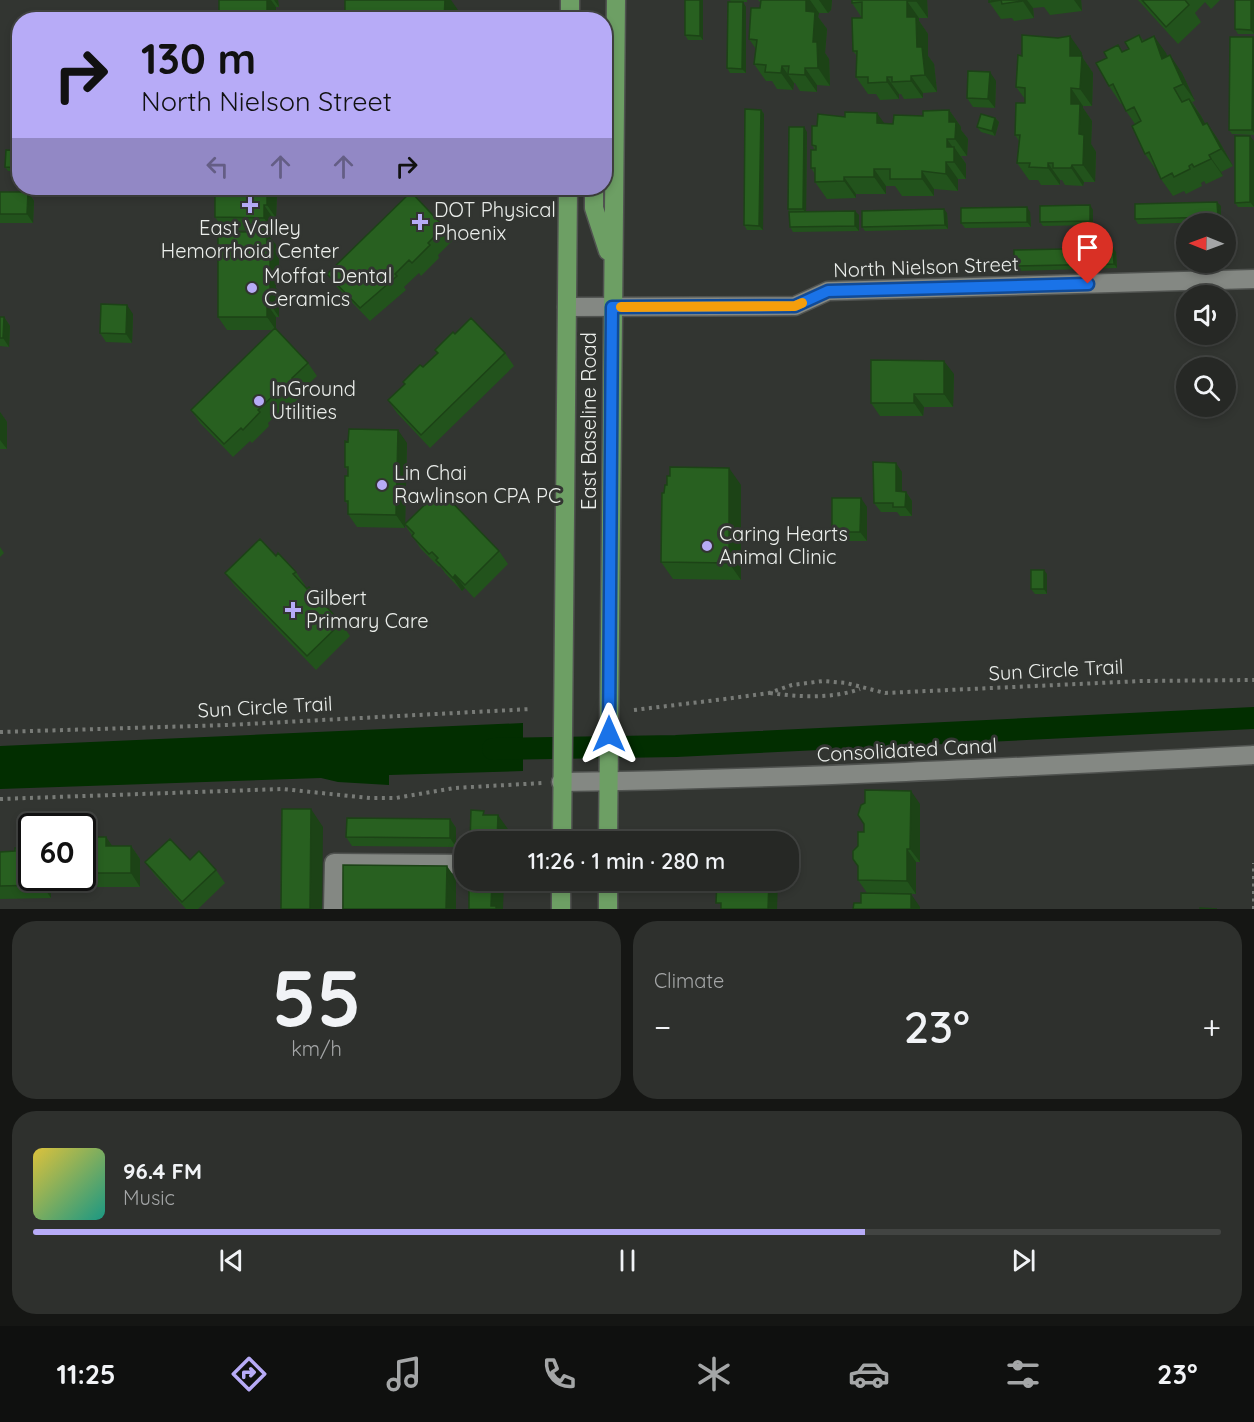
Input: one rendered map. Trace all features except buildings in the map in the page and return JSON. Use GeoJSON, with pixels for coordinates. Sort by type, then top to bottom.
{"type":"FeatureCollection","features":[{"type":"Feature","properties":{"kind":"main road","name":"East Baseline Road"},"geometry":{"type":"LineString","coordinates":[[608,831],[616,0]]}},
{"type":"Feature","properties":{"kind":"main road","name":"East Baseline Road"},"geometry":{"type":"LineString","coordinates":[[561,831],[568,195]]}},
{"type":"Feature","properties":{"kind":"main road"},"geometry":{"type":"LineString","coordinates":[[594,195],[594,208],[612,264]]}},
{"type":"Feature","properties":{"kind":"main road"},"geometry":{"type":"LineString","coordinates":[[561,891],[561,909]]}},
{"type":"Feature","properties":{"kind":"main road"},"geometry":{"type":"LineString","coordinates":[[608,891],[608,909]]}},
{"type":"Feature","properties":{"kind":"street","name":"North Nielson Street"},"geometry":{"type":"LineString","coordinates":[[567,308],[795,306],[828,291],[1254,279]]}},
{"type":"Feature","properties":{"kind":"street","name":"Consolidated Canal"},"geometry":{"type":"LineString","coordinates":[[561,782],[914,772],[1254,755]]}},
{"type":"Feature","properties":{"kind":"street"},"geometry":{"type":"LineString","coordinates":[[333,909],[334,863],[454,864]]}},
{"type":"Feature","properties":{"kind":"path","name":"Sun Circle Trail"},"geometry":{"type":"LineString","coordinates":[[634,710],[667,708],[769,693],[792,685],[823,681],[846,683],[861,688],[894,693],[1142,681],[1254,680]]}},
{"type":"Feature","properties":{"kind":"path","name":"Sun Circle Trail"},"geometry":{"type":"LineString","coordinates":[[769,693],[791,696],[829,695],[846,694],[861,688]]}},
{"type":"Feature","properties":{"kind":"path","name":"Sun Circle Trail"},"geometry":{"type":"LineString","coordinates":[[0,732],[228,724],[531,709]]}},
{"type":"Feature","properties":{"kind":"path"},"geometry":{"type":"LineString","coordinates":[[0,799],[282,789],[370,798],[396,798],[454,788],[561,782]]}},
{"type":"Feature","properties":{"kind":"path"},"geometry":{"type":"LineString","coordinates":[[1254,863],[1254,909]]}},
{"type":"Feature","properties":{"kind":"shaded area"},"geometry":{"type":"Polygon","coordinates":[[[523,723],[523,771],[389,775],[389,785],[338,782],[321,778],[0,789],[0,746],[523,723]]]}},
{"type":"Feature","properties":{"kind":"waterway"},"geometry":{"type":"LineString","coordinates":[[493,749],[676,746],[1254,718]]}},
{"type":"Feature","properties":{"kind":"slow traffic"},"geometry":{"type":"LineString","coordinates":[[621,307],[795,306],[802,303]]}},
{"type":"Feature","properties":{"kind":"place","name":"East Valley Hemorrhoid Center"},"geometry":{"type":"Point","coordinates":[250,205]}},
{"type":"Feature","properties":{"kind":"place","name":"DOT Physical Phoenix"},"geometry":{"type":"Point","coordinates":[420,222]}},
{"type":"Feature","properties":{"kind":"place","name":"Moffat Dental Ceramics"},"geometry":{"type":"Point","coordinates":[252,288]}},
{"type":"Feature","properties":{"kind":"place","name":"InGround Utilities"},"geometry":{"type":"Point","coordinates":[259,401]}},
{"type":"Feature","properties":{"kind":"place","name":"Lin Chai Rawlinson CPA PC"},"geometry":{"type":"Point","coordinates":[382,485]}},
{"type":"Feature","properties":{"kind":"place","name":"Caring Hearts Animal Clinic"},"geometry":{"type":"Point","coordinates":[707,546]}},
{"type":"Feature","properties":{"kind":"place","name":"Gilbert Primary Care"},"geometry":{"type":"Point","coordinates":[293,610]}},
{"type":"Feature","properties":{"kind":"route"},"geometry":{"type":"LineString","coordinates":[[609,734],[612,307],[795,306],[828,291],[1088,284]]}}]}
